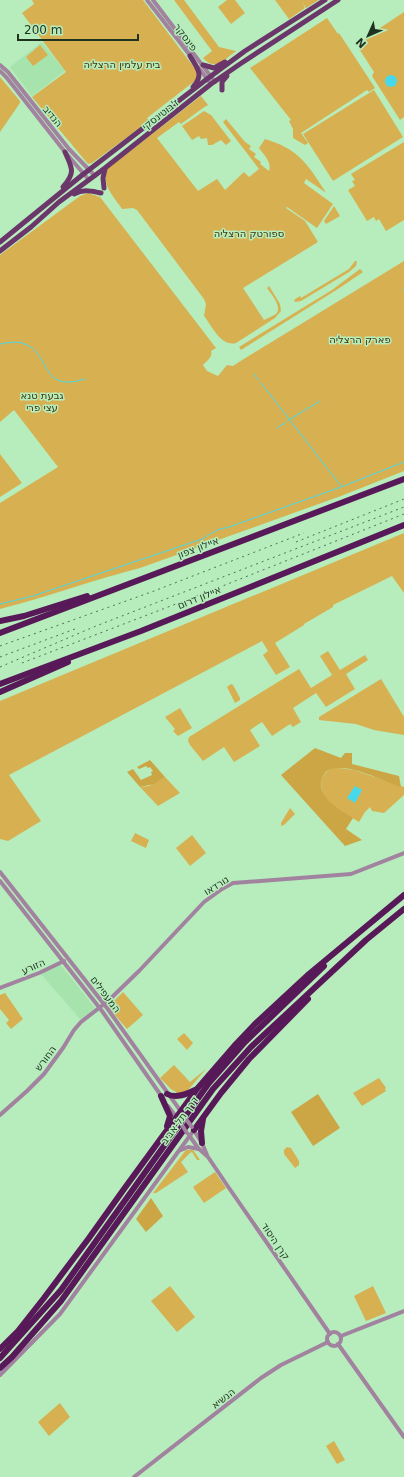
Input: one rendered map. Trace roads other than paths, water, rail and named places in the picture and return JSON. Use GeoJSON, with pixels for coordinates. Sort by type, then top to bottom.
{"type":"FeatureCollection","features":[{"type":"Feature","properties":{"kind":"highway","name":"איילון צפון"},"geometry":{"type":"LineString","coordinates":[[0,633],[404,479]]}},
{"type":"Feature","properties":{"kind":"highway","name":"איילון דרום"},"geometry":{"type":"LineString","coordinates":[[0,684],[141,631],[404,525]]}},
{"type":"Feature","properties":{"kind":"highway"},"geometry":{"type":"LineString","coordinates":[[0,621],[47,609],[177,566]]}},
{"type":"Feature","properties":{"kind":"highway"},"geometry":{"type":"LineString","coordinates":[[0,692],[141,631]]}},
{"type":"Feature","properties":{"kind":"highway"},"geometry":{"type":"LineString","coordinates":[[0,1349],[18,1331],[90,1238],[163,1134],[177,1118],[197,1089],[236,1044],[255,1024],[309,974],[404,895]]}},
{"type":"Feature","properties":{"kind":"highway","name":"דרך תל-אביב"},"geometry":{"type":"LineString","coordinates":[[0,1368],[12,1357],[61,1301],[213,1089],[251,1047],[366,940],[404,909]]}},
{"type":"Feature","properties":{"kind":"highway","name":"דרך תל-אביב"},"geometry":{"type":"LineString","coordinates":[[0,1358],[61,1290],[209,1083],[245,1042],[360,932]]}},
{"type":"Feature","properties":{"kind":"highway"},"geometry":{"type":"LineString","coordinates":[[193,1129],[249,1059],[366,940]]}},
{"type":"Feature","properties":{"kind":"highway"},"geometry":{"type":"LineString","coordinates":[[163,1134],[170,1116],[164,1095],[181,1096],[197,1089]]}},
{"type":"Feature","properties":{"kind":"highway"},"geometry":{"type":"LineString","coordinates":[[201,1147],[201,1131],[204,1117]]}},
{"type":"Feature","properties":{"kind":"main road","name":"ז'בוטינסקי"},"geometry":{"type":"LineString","coordinates":[[0,242],[55,197],[209,77],[245,51],[325,0]]}},
{"type":"Feature","properties":{"kind":"main road","name":"ז'בוטינסקי"},"geometry":{"type":"LineString","coordinates":[[0,251],[31,227],[59,202],[106,168],[213,83],[338,0]]}},
{"type":"Feature","properties":{"kind":"main road"},"geometry":{"type":"LineString","coordinates":[[203,65],[217,67],[245,51]]}},
{"type":"Feature","properties":{"kind":"main road"},"geometry":{"type":"LineString","coordinates":[[184,97],[199,78],[199,72],[190,56]]}},
{"type":"Feature","properties":{"kind":"main road"},"geometry":{"type":"LineString","coordinates":[[222,90],[222,82],[231,70]]}},
{"type":"Feature","properties":{"kind":"main road"},"geometry":{"type":"LineString","coordinates":[[55,197],[71,176],[72,168],[65,152]]}},
{"type":"Feature","properties":{"kind":"main road"},"geometry":{"type":"LineString","coordinates":[[104,188],[103,178],[106,168]]}},
{"type":"Feature","properties":{"kind":"main road"},"geometry":{"type":"LineString","coordinates":[[59,202],[80,191],[87,190],[101,193]]}},
{"type":"Feature","properties":{"kind":"street","name":"פינסקר"},"geometry":{"type":"LineString","coordinates":[[147,0],[190,56],[209,77]]}},
{"type":"Feature","properties":{"kind":"street","name":"פינסקר"},"geometry":{"type":"LineString","coordinates":[[153,0],[203,65],[213,83]]}},
{"type":"Feature","properties":{"kind":"street","name":"הנדיב"},"geometry":{"type":"LineString","coordinates":[[0,65],[8,72],[87,172],[89,180]]}},
{"type":"Feature","properties":{"kind":"street","name":"הנדיב"},"geometry":{"type":"LineString","coordinates":[[0,71],[8,78],[65,152],[87,172],[95,176]]}},
{"type":"Feature","properties":{"kind":"street","name":"נורדאו"},"geometry":{"type":"LineString","coordinates":[[99,1007],[104,1004],[138,970],[204,902],[233,882],[351,874],[404,853]]}},
{"type":"Feature","properties":{"kind":"street","name":"המעפילים"},"geometry":{"type":"LineString","coordinates":[[0,872],[104,1004],[164,1095],[188,1135]]}},
{"type":"Feature","properties":{"kind":"street","name":"המעפילים"},"geometry":{"type":"LineString","coordinates":[[0,881],[99,1007],[164,1095],[181,1112],[193,1129]]}},
{"type":"Feature","properties":{"kind":"street"},"geometry":{"type":"LineString","coordinates":[[62,961],[68,961],[72,964]]}},
{"type":"Feature","properties":{"kind":"street","name":"הזורע"},"geometry":{"type":"LineString","coordinates":[[0,988],[39,973],[62,961]]}},
{"type":"Feature","properties":{"kind":"street","name":"החורש"},"geometry":{"type":"LineString","coordinates":[[0,1115],[43,1075],[74,1030],[99,1007]]}},
{"type":"Feature","properties":{"kind":"street"},"geometry":{"type":"LineString","coordinates":[[0,1375],[60,1314],[134,1210],[179,1151],[193,1129]]}},
{"type":"Feature","properties":{"kind":"street","name":"קרן היסוד"},"geometry":{"type":"LineString","coordinates":[[193,1129],[201,1147],[330,1334]]}},
{"type":"Feature","properties":{"kind":"street","name":"קרן היסוד"},"geometry":{"type":"LineString","coordinates":[[188,1135],[201,1147]]}},
{"type":"Feature","properties":{"kind":"street"},"geometry":{"type":"LineString","coordinates":[[179,1151],[186,1147],[201,1147]]}},
{"type":"Feature","properties":{"kind":"street"},"geometry":{"type":"LineString","coordinates":[[341,1336],[404,1311]]}},
{"type":"Feature","properties":{"kind":"street"},"geometry":{"type":"LineString","coordinates":[[335,1332],[341,1336],[341,1340],[338,1344],[332,1345],[328,1342],[330,1334],[335,1332]]}},
{"type":"Feature","properties":{"kind":"street","name":"הנשיא"},"geometry":{"type":"LineString","coordinates":[[134,1477],[261,1378],[281,1365],[328,1342]]}},
{"type":"Feature","properties":{"kind":"street"},"geometry":{"type":"LineString","coordinates":[[338,1344],[404,1437]]}},
{"type":"Feature","properties":{"kind":"water"},"geometry":{"type":"Polygon","coordinates":[[[389,75],[393,75],[397,81],[393,87],[389,87],[385,83],[385,79],[389,75]]]}},
{"type":"Feature","properties":{"kind":"water"},"geometry":{"type":"Polygon","coordinates":[[[355,786],[362,790],[355,803],[347,798],[355,786]]]}},
{"type":"Feature","properties":{"kind":"waterway"},"geometry":{"type":"LineString","coordinates":[[0,344],[19,342],[32,348],[53,377],[60,381],[70,382],[85,379]]}},
{"type":"Feature","properties":{"kind":"waterway"},"geometry":{"type":"LineString","coordinates":[[254,374],[258,380]]}},
{"type":"Feature","properties":{"kind":"waterway"},"geometry":{"type":"LineString","coordinates":[[261,383],[341,486]]}},
{"type":"Feature","properties":{"kind":"waterway"},"geometry":{"type":"LineString","coordinates":[[287,421],[320,401]]}},
{"type":"Feature","properties":{"kind":"waterway"},"geometry":{"type":"LineString","coordinates":[[277,428],[285,423]]}},
{"type":"Feature","properties":{"kind":"waterway"},"geometry":{"type":"LineString","coordinates":[[0,604],[33,596],[202,539],[217,530],[341,487],[404,462]]}},
{"type":"Feature","properties":{"kind":"railway"},"geometry":{"type":"LineString","coordinates":[[296,542],[404,499]]}},
{"type":"Feature","properties":{"kind":"railway"},"geometry":{"type":"LineString","coordinates":[[0,667],[96,626],[404,507]]}},
{"type":"Feature","properties":{"kind":"railway"},"geometry":{"type":"LineString","coordinates":[[22,663],[404,514]]}},
{"type":"Feature","properties":{"kind":"railway"},"geometry":{"type":"LineString","coordinates":[[0,646],[154,591],[304,533]]}},
{"type":"Feature","properties":{"kind":"railway"},"geometry":{"type":"LineString","coordinates":[[0,657],[75,629]]}},
{"type":"Feature","properties":{"kind":"park label","name":"בית עלמין הרצליה"},"geometry":{"type":"Point","coordinates":[122,64]}},
{"type":"Feature","properties":{"kind":"park label","name":"ספורטק הרצליה"},"geometry":{"type":"Point","coordinates":[249,233]}},
{"type":"Feature","properties":{"kind":"park label","name":"פארק הרצליה"},"geometry":{"type":"Point","coordinates":[360,339]}},
{"type":"Feature","properties":{"kind":"park label","name":"גבעת טנא עצי פרי"},"geometry":{"type":"Point","coordinates":[42,400]}}]}
